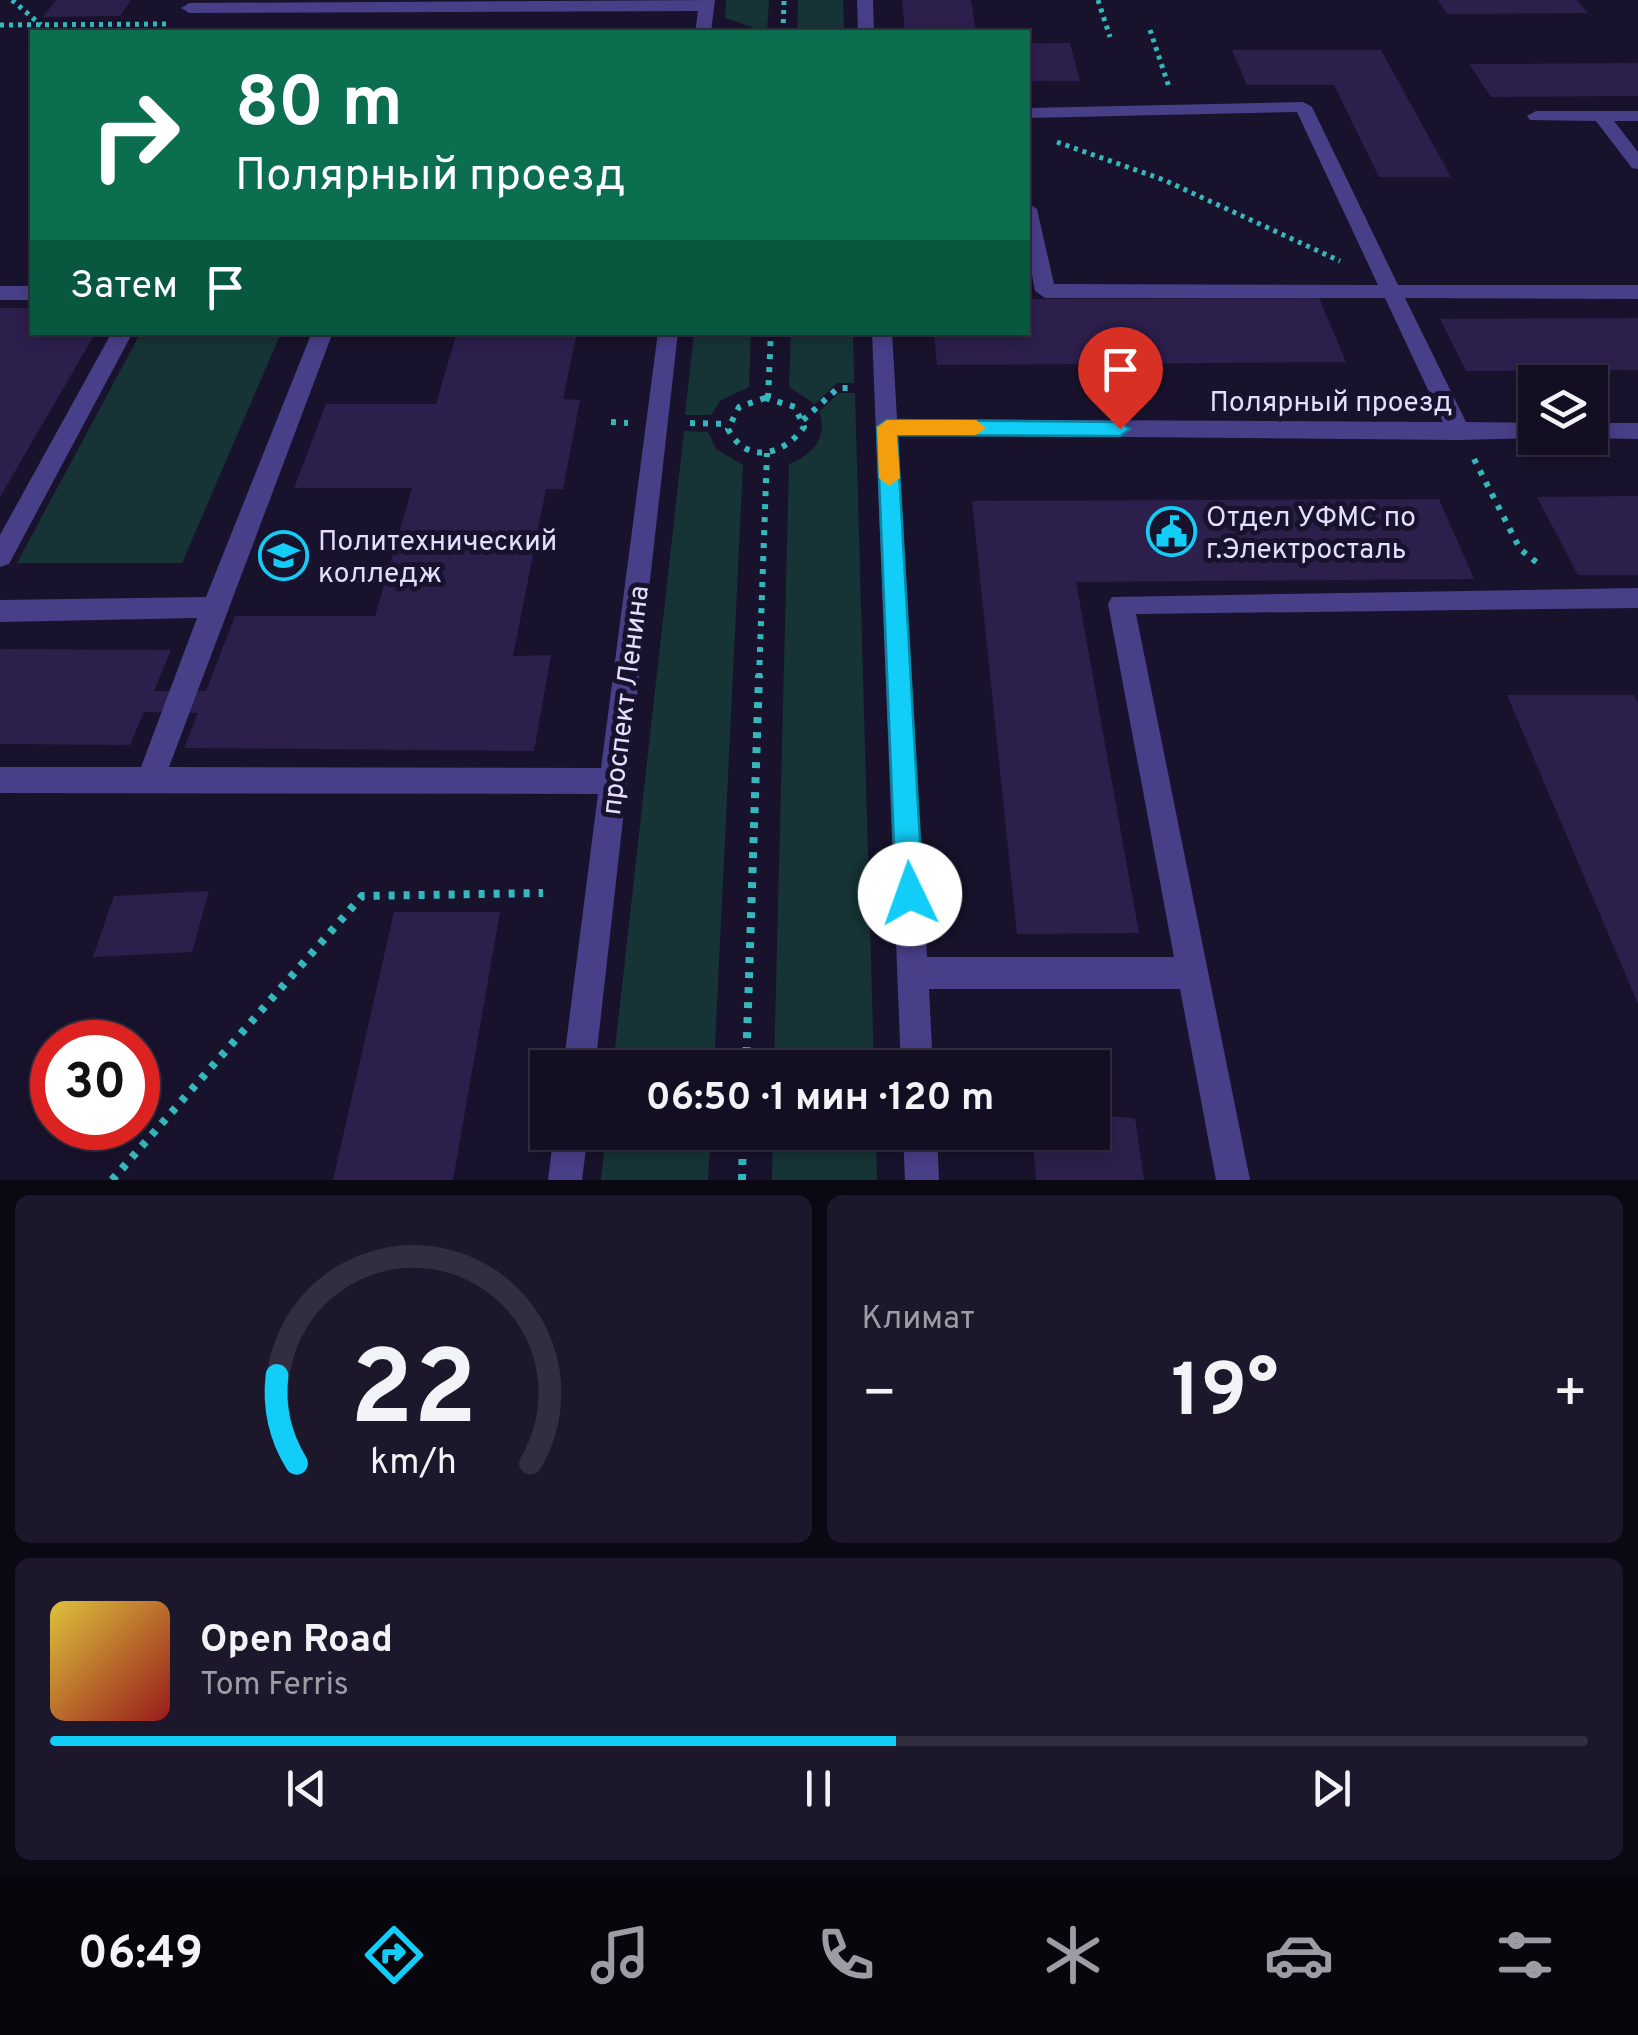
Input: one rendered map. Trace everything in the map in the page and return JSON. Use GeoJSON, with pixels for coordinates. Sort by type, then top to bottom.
{"type":"FeatureCollection","features":[{"type":"Feature","properties":{"kind":"street"},"geometry":{"type":"LineString","coordinates":[[865,0],[866,30]]}},
{"type":"Feature","properties":{"kind":"street"},"geometry":{"type":"LineString","coordinates":[[189,8],[706,3],[703,30]]}},
{"type":"Feature","properties":{"kind":"street"},"geometry":{"type":"LineString","coordinates":[[1030,113],[1304,106],[1460,432]]}},
{"type":"Feature","properties":{"kind":"street"},"geometry":{"type":"LineString","coordinates":[[1536,116],[1638,116]]}},
{"type":"Feature","properties":{"kind":"street"},"geometry":{"type":"LineString","coordinates":[[1601,116],[1638,164]]}},
{"type":"Feature","properties":{"kind":"street"},"geometry":{"type":"LineString","coordinates":[[1030,220],[1045,291],[1638,292]]}},
{"type":"Feature","properties":{"kind":"street"},"geometry":{"type":"LineString","coordinates":[[0,293],[30,293]]}},
{"type":"Feature","properties":{"kind":"street"},"geometry":{"type":"LineString","coordinates":[[0,557],[121,335]]}},
{"type":"Feature","properties":{"kind":"street"},"geometry":{"type":"LineString","coordinates":[[150,780],[321,335]]}},
{"type":"Feature","properties":{"kind":"street","name":"проспект Ленина"},"geometry":{"type":"LineString","coordinates":[[581,1050],[668,335]]}},
{"type":"Feature","properties":{"kind":"street"},"geometry":{"type":"LineString","coordinates":[[882,335],[916,1050]]}},
{"type":"Feature","properties":{"kind":"street","name":"Полярный проезд"},"geometry":{"type":"LineString","coordinates":[[887,427],[1518,432]]}},
{"type":"Feature","properties":{"kind":"street"},"geometry":{"type":"LineString","coordinates":[[1608,431],[1638,431]]}},
{"type":"Feature","properties":{"kind":"street"},"geometry":{"type":"LineString","coordinates":[[1233,1180],[1121,604],[1638,598]]}},
{"type":"Feature","properties":{"kind":"street"},"geometry":{"type":"LineString","coordinates":[[0,611],[214,607]]}},
{"type":"Feature","properties":{"kind":"street"},"geometry":{"type":"LineString","coordinates":[[0,780],[615,781]]}},
{"type":"Feature","properties":{"kind":"street"},"geometry":{"type":"LineString","coordinates":[[913,973],[1193,974]]}},
{"type":"Feature","properties":{"kind":"street"},"geometry":{"type":"LineString","coordinates":[[565,1180],[569,1150]]}},
{"type":"Feature","properties":{"kind":"street"},"geometry":{"type":"LineString","coordinates":[[921,1150],[922,1180]]}},
{"type":"Feature","properties":{"kind":"path"},"geometry":{"type":"LineString","coordinates":[[12,0],[42,25]]}},
{"type":"Feature","properties":{"kind":"path"},"geometry":{"type":"LineString","coordinates":[[782,30],[784,0]]}},
{"type":"Feature","properties":{"kind":"path"},"geometry":{"type":"LineString","coordinates":[[1098,0],[1110,37]]}},
{"type":"Feature","properties":{"kind":"path"},"geometry":{"type":"LineString","coordinates":[[1150,30],[1175,107]]}},
{"type":"Feature","properties":{"kind":"path"},"geometry":{"type":"LineString","coordinates":[[1044,138],[1164,180],[1335,256],[1369,290]]}},
{"type":"Feature","properties":{"kind":"path"},"geometry":{"type":"LineString","coordinates":[[768,398],[771,335]]}},
{"type":"Feature","properties":{"kind":"path"},"geometry":{"type":"LineString","coordinates":[[803,420],[794,407],[768,398],[738,407],[728,429],[742,448],[782,450],[797,440],[803,420],[838,388]]}},
{"type":"Feature","properties":{"kind":"path"},"geometry":{"type":"LineString","coordinates":[[1460,432],[1520,549],[1579,599]]}},
{"type":"Feature","properties":{"kind":"path"},"geometry":{"type":"LineString","coordinates":[[747,1050],[767,452]]}},
{"type":"Feature","properties":{"kind":"path"},"geometry":{"type":"LineString","coordinates":[[112,1180],[362,896],[543,893]]}},
{"type":"Feature","properties":{"kind":"path"},"geometry":{"type":"LineString","coordinates":[[742,1180],[743,1150]]}},
{"type":"Feature","properties":{"kind":"green space"},"geometry":{"type":"Polygon","coordinates":[[[726,0],[769,0],[767,30],[725,18],[726,0]]]}},
{"type":"Feature","properties":{"kind":"green space"},"geometry":{"type":"Polygon","coordinates":[[[798,0],[843,0],[844,30],[797,30],[798,0]]]}},
{"type":"Feature","properties":{"kind":"green space"},"geometry":{"type":"Polygon","coordinates":[[[139,335],[280,335],[182,563],[17,563],[139,335]]]}},
{"type":"Feature","properties":{"kind":"green space"},"geometry":{"type":"Polygon","coordinates":[[[694,335],[751,335],[749,387],[721,400],[711,415],[685,415],[694,335]]]}},
{"type":"Feature","properties":{"kind":"green space"},"geometry":{"type":"Polygon","coordinates":[[[791,335],[853,335],[854,383],[837,383],[815,404],[789,387],[791,335]]]}},
{"type":"Feature","properties":{"kind":"green space"},"geometry":{"type":"Polygon","coordinates":[[[839,393],[855,393],[874,1050],[774,1050],[789,464],[816,444],[822,430],[819,412],[839,393]]]}},
{"type":"Feature","properties":{"kind":"green space"},"geometry":{"type":"Polygon","coordinates":[[[684,431],[708,432],[716,449],[743,465],[715,1050],[615,1050],[684,431]]]}},
{"type":"Feature","properties":{"kind":"green space"},"geometry":{"type":"Polygon","coordinates":[[[604,1150],[710,1150],[708,1180],[601,1180],[604,1150]]]}},
{"type":"Feature","properties":{"kind":"green space"},"geometry":{"type":"Polygon","coordinates":[[[773,1150],[876,1150],[877,1180],[772,1180],[773,1150]]]}},
{"type":"Feature","properties":{"kind":"building"},"geometry":{"type":"Polygon","coordinates":[[[56,0],[131,0],[120,16],[43,17],[56,0]]]}},
{"type":"Feature","properties":{"kind":"building"},"geometry":{"type":"Polygon","coordinates":[[[902,0],[971,0],[976,30],[905,30],[902,0]]]}},
{"type":"Feature","properties":{"kind":"building"},"geometry":{"type":"Polygon","coordinates":[[[1438,0],[1577,0],[1588,13],[1447,14],[1438,0]]]}},
{"type":"Feature","properties":{"kind":"building"},"geometry":{"type":"Polygon","coordinates":[[[1030,43],[1070,43],[1080,81],[1030,81],[1030,43]]]}},
{"type":"Feature","properties":{"kind":"building"},"geometry":{"type":"Polygon","coordinates":[[[1232,50],[1381,50],[1451,177],[1379,177],[1334,85],[1247,85],[1232,50]]]}},
{"type":"Feature","properties":{"kind":"building"},"geometry":{"type":"Polygon","coordinates":[[[1638,63],[1638,96],[1491,97],[1469,64],[1638,63]]]}},
{"type":"Feature","properties":{"kind":"building"},"geometry":{"type":"Polygon","coordinates":[[[1319,298],[1346,362],[937,365],[934,335],[1030,335],[1030,299],[1319,298]]]}},
{"type":"Feature","properties":{"kind":"building"},"geometry":{"type":"Polygon","coordinates":[[[0,308],[30,308],[30,335],[94,335],[0,497],[0,308]]]}},
{"type":"Feature","properties":{"kind":"building"},"geometry":{"type":"Polygon","coordinates":[[[1638,318],[1638,370],[1608,370],[1608,365],[1518,365],[1518,371],[1466,371],[1440,319],[1638,318]]]}},
{"type":"Feature","properties":{"kind":"building"},"geometry":{"type":"Polygon","coordinates":[[[456,335],[576,335],[563,399],[580,400],[563,489],[546,489],[513,656],[551,655],[534,751],[184,748],[198,713],[144,712],[130,745],[0,744],[0,649],[171,650],[154,691],[206,691],[235,616],[375,616],[412,488],[294,488],[326,404],[436,404],[456,335]]]}},
{"type":"Feature","properties":{"kind":"building"},"geometry":{"type":"Polygon","coordinates":[[[1638,496],[1638,575],[1578,575],[1537,497],[1638,496]]]}},
{"type":"Feature","properties":{"kind":"building"},"geometry":{"type":"Polygon","coordinates":[[[1439,499],[1474,579],[1076,582],[1139,933],[1017,934],[972,501],[1439,499]]]}},
{"type":"Feature","properties":{"kind":"building"},"geometry":{"type":"Polygon","coordinates":[[[1507,695],[1634,695],[1638,703],[1638,1004],[1507,695]]]}},
{"type":"Feature","properties":{"kind":"building"},"geometry":{"type":"Polygon","coordinates":[[[209,891],[192,952],[93,957],[114,896],[209,891]]]}},
{"type":"Feature","properties":{"kind":"building"},"geometry":{"type":"Polygon","coordinates":[[[394,912],[500,912],[453,1180],[333,1180],[394,912]]]}},
{"type":"Feature","properties":{"kind":"building"},"geometry":{"type":"Polygon","coordinates":[[[1110,1116],[1135,1118],[1144,1180],[1036,1180],[1034,1150],[1110,1150],[1110,1116]]]}},
{"type":"Feature","properties":{"kind":"slow traffic"},"geometry":{"type":"LineString","coordinates":[[889,478],[887,427],[976,428]]}},
{"type":"Feature","properties":{"kind":"place","name":"Отдел УФМС по г.Электросталь"},"geometry":{"type":"Point","coordinates":[1171,532]}},
{"type":"Feature","properties":{"kind":"place","name":"Политехнический колледж"},"geometry":{"type":"Point","coordinates":[283,556]}},
{"type":"Feature","properties":{"kind":"route"},"geometry":{"type":"LineString","coordinates":[[910,894],[887,427],[1120,429]]}}]}
